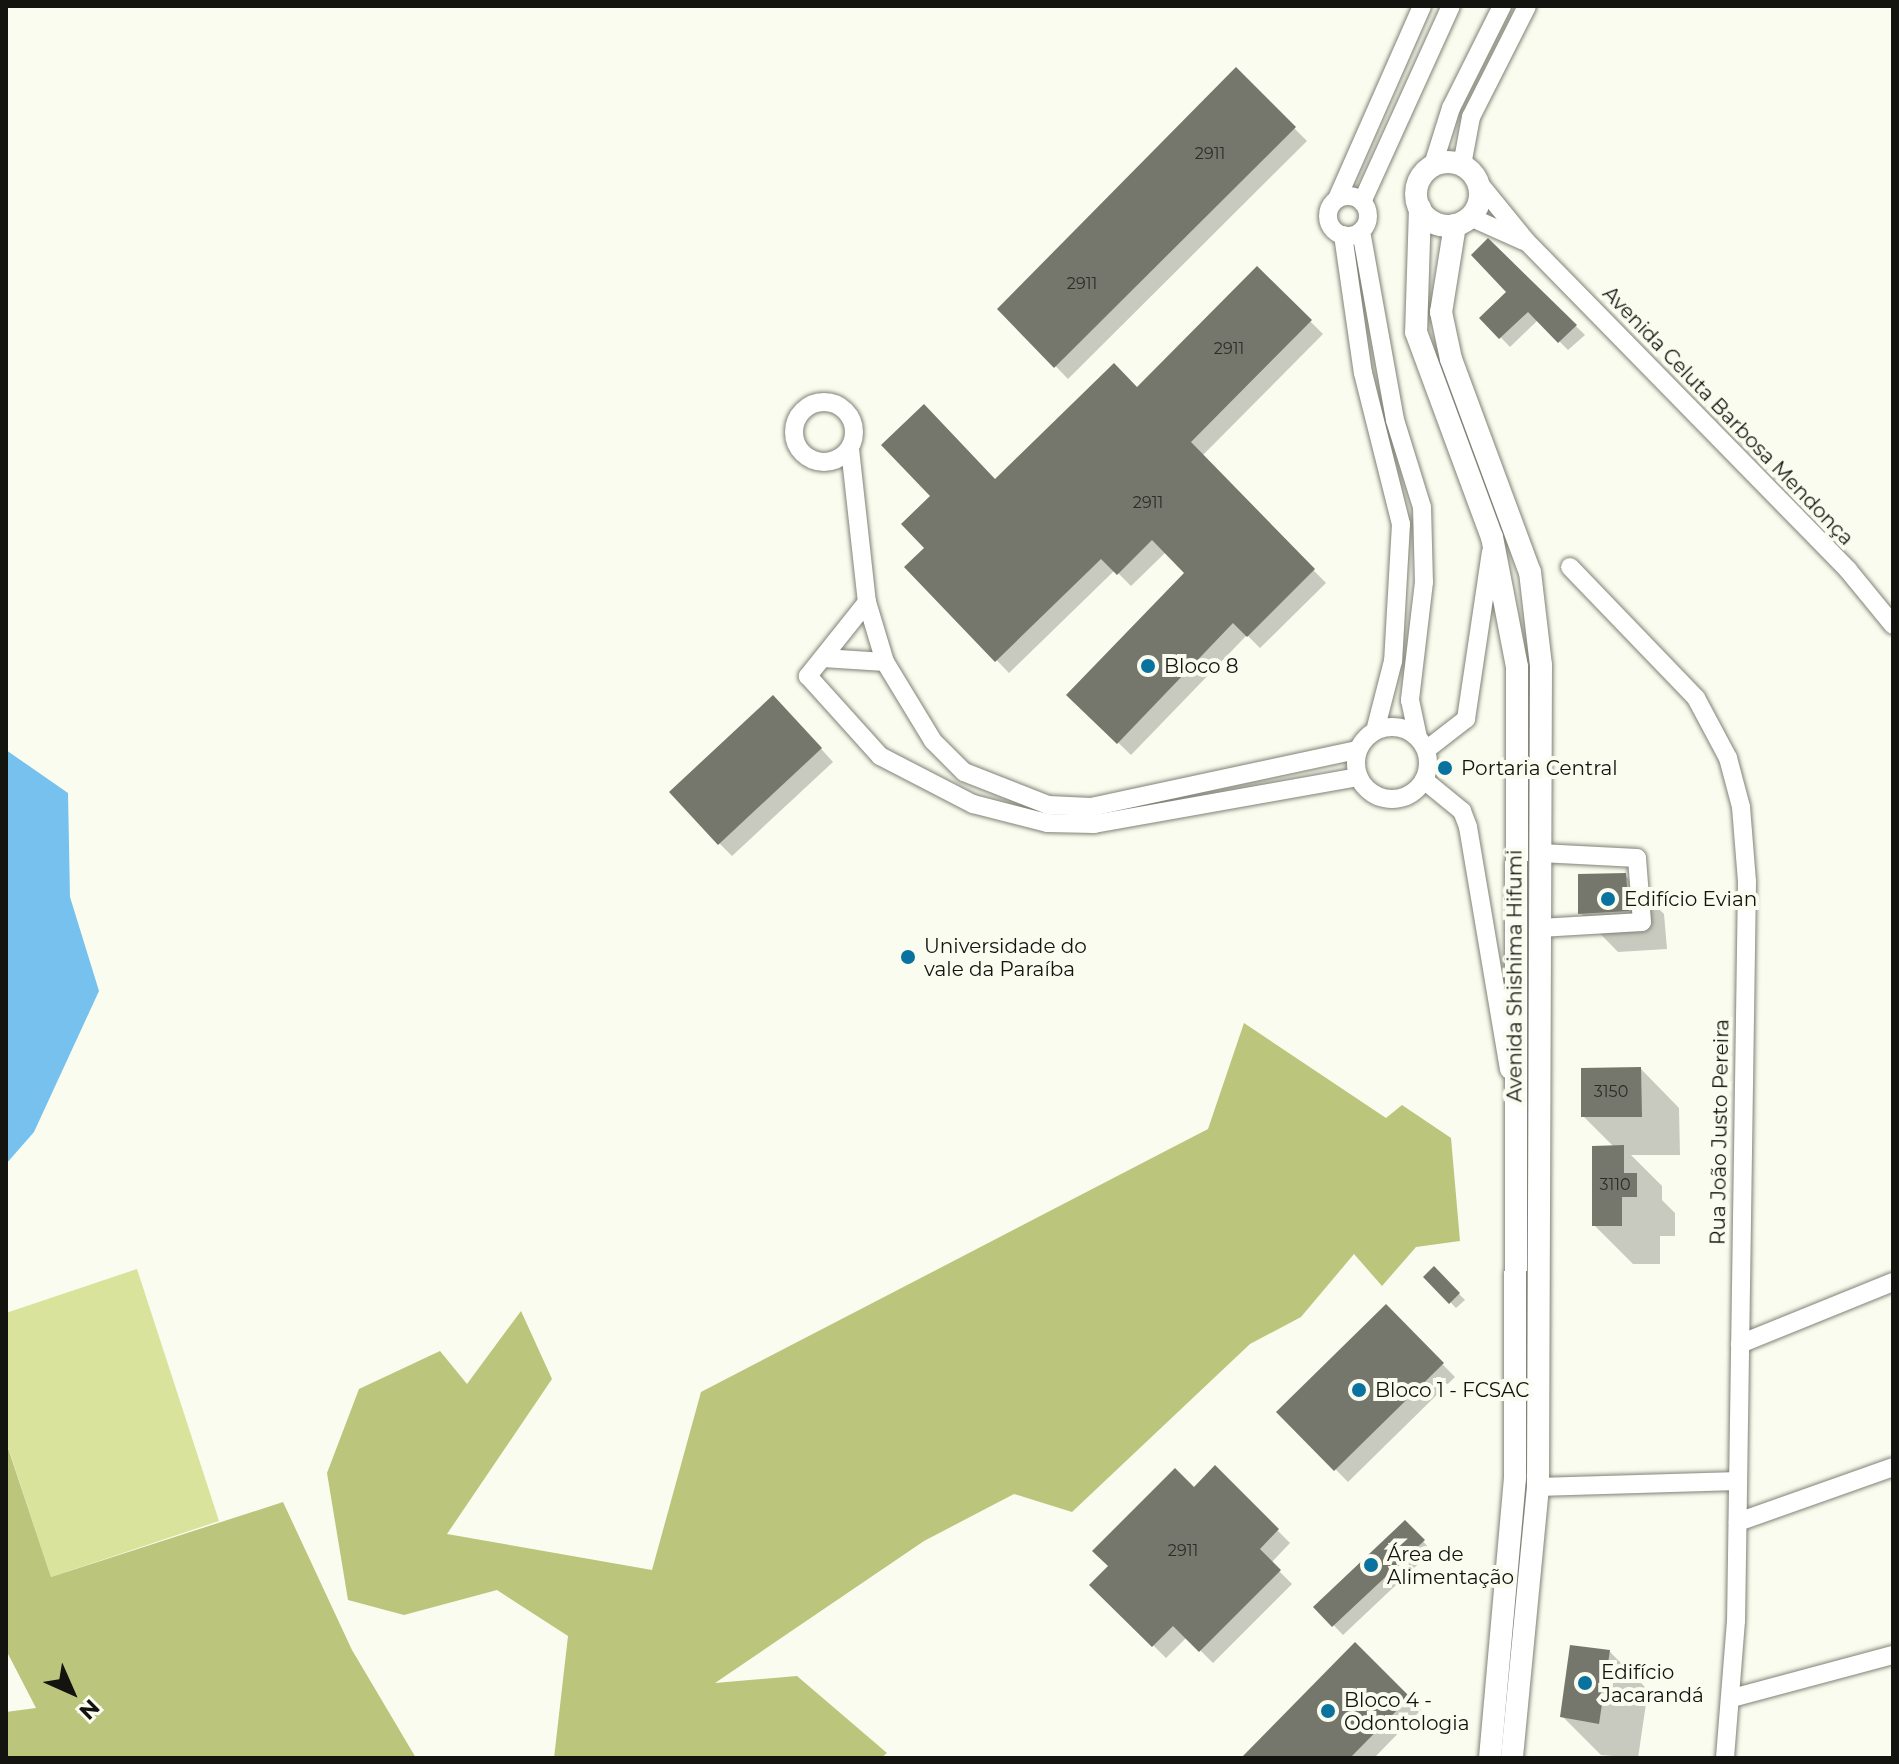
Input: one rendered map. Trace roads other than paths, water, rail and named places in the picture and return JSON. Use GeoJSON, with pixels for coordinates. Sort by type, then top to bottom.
{"type":"FeatureCollection","features":[{"type":"Feature","properties":{"kind":"street"},"geometry":{"type":"LineString","coordinates":[[1422,6],[1328,216],[1352,233],[1395,420],[1422,507],[1424,582],[1410,700],[1422,744],[1424,780],[1462,811],[1468,827],[1514,1100]]}},
{"type":"Feature","properties":{"kind":"street"},"geometry":{"type":"LineString","coordinates":[[1362,202],[1451,6]]}},
{"type":"Feature","properties":{"kind":"street"},"geometry":{"type":"LineString","coordinates":[[1433,165],[1462,165],[1478,182],[1463,221],[1434,223],[1420,208],[1419,180],[1433,165],[1451,108],[1502,6]]}},
{"type":"Feature","properties":{"kind":"street"},"geometry":{"type":"LineString","coordinates":[[1462,165],[1471,117],[1527,6]]}},
{"type":"Feature","properties":{"kind":"street","name":"Avenida Celuta Barbosa Mendonça"},"geometry":{"type":"LineString","coordinates":[[1478,182],[1527,242],[1848,570],[1893,625]]}},
{"type":"Feature","properties":{"kind":"street"},"geometry":{"type":"LineString","coordinates":[[1337,199],[1362,202]]}},
{"type":"Feature","properties":{"kind":"street"},"geometry":{"type":"LineString","coordinates":[[851,488],[824,463],[804,456],[794,437],[798,417],[814,404],[834,404],[849,414],[851,488],[867,602],[885,662],[933,741],[964,772],[1048,805],[1091,807],[1358,750],[1375,731],[1393,661],[1401,524],[1363,373],[1352,233],[1368,213],[1362,202]]}},
{"type":"Feature","properties":{"kind":"street","name":"Avenida Shishima Hifumi"},"geometry":{"type":"LineString","coordinates":[[1420,208],[1416,332],[1492,537],[1517,667],[1515,1478],[1490,1758]]}},
{"type":"Feature","properties":{"kind":"street","name":"Avenida Celuta Barbosa Mendonça"},"geometry":{"type":"LineString","coordinates":[[1463,221],[1527,242]]}},
{"type":"Feature","properties":{"kind":"street","name":"Avenida Shishima Hifumi"},"geometry":{"type":"LineString","coordinates":[[1463,221],[1441,312],[1451,359],[1530,572],[1541,665],[1538,1487],[1512,1758]]}},
{"type":"Feature","properties":{"kind":"street"},"geometry":{"type":"LineString","coordinates":[[824,463],[850,449]]}},
{"type":"Feature","properties":{"kind":"street"},"geometry":{"type":"LineString","coordinates":[[1422,744],[1466,719],[1492,537]]}},
{"type":"Feature","properties":{"kind":"street","name":"Rua João Justo Pereira"},"geometry":{"type":"LineString","coordinates":[[1570,567],[1696,698],[1736,782],[1747,882],[1738,1522],[1732,1698],[1725,1758]]}},
{"type":"Feature","properties":{"kind":"street"},"geometry":{"type":"LineString","coordinates":[[867,602],[808,676],[880,756],[973,804],[1047,823],[1094,824],[1359,777]]}},
{"type":"Feature","properties":{"kind":"street"},"geometry":{"type":"LineString","coordinates":[[823,658],[885,662]]}},
{"type":"Feature","properties":{"kind":"street"},"geometry":{"type":"LineString","coordinates":[[1517,667],[1541,665]]}},
{"type":"Feature","properties":{"kind":"street"},"geometry":{"type":"LineString","coordinates":[[1375,731],[1398,727],[1422,744]]}},
{"type":"Feature","properties":{"kind":"street"},"geometry":{"type":"LineString","coordinates":[[1358,750],[1359,777],[1372,794],[1395,799],[1424,780]]}},
{"type":"Feature","properties":{"kind":"street"},"geometry":{"type":"LineString","coordinates":[[1540,853],[1637,858],[1642,922],[1540,928]]}},
{"type":"Feature","properties":{"kind":"street"},"geometry":{"type":"LineString","coordinates":[[1740,1344],[1893,1282]]}},
{"type":"Feature","properties":{"kind":"street"},"geometry":{"type":"LineString","coordinates":[[1738,1522],[1893,1467]]}},
{"type":"Feature","properties":{"kind":"street"},"geometry":{"type":"LineString","coordinates":[[1538,1487],[1738,1481]]}},
{"type":"Feature","properties":{"kind":"street"},"geometry":{"type":"LineString","coordinates":[[1732,1698],[1893,1655]]}},
{"type":"Feature","properties":{"kind":"water"},"geometry":{"type":"Polygon","coordinates":[[[6,750],[68,793],[70,897],[99,991],[34,1132],[6,1164],[6,750]]]}},
{"type":"Feature","properties":{"kind":"place","name":"Bloco 8"},"geometry":{"type":"Point","coordinates":[1148,666]}},
{"type":"Feature","properties":{"kind":"place","name":"Portaria Central"},"geometry":{"type":"Point","coordinates":[1445,768]}},
{"type":"Feature","properties":{"kind":"place","name":"Edifício Evian"},"geometry":{"type":"Point","coordinates":[1608,899]}},
{"type":"Feature","properties":{"kind":"place","name":"Universidade do vale da Paraíba"},"geometry":{"type":"Point","coordinates":[908,957]}},
{"type":"Feature","properties":{"kind":"place","name":"Bloco 1 - FCSAC"},"geometry":{"type":"Point","coordinates":[1359,1390]}},
{"type":"Feature","properties":{"kind":"place","name":"Área de Alimentação"},"geometry":{"type":"Point","coordinates":[1371,1565]}},
{"type":"Feature","properties":{"kind":"place","name":"Edifício Jacarandá"},"geometry":{"type":"Point","coordinates":[1585,1683]}},
{"type":"Feature","properties":{"kind":"place","name":"Bloco 4 - Odontologia"},"geometry":{"type":"Point","coordinates":[1328,1711]}}]}
